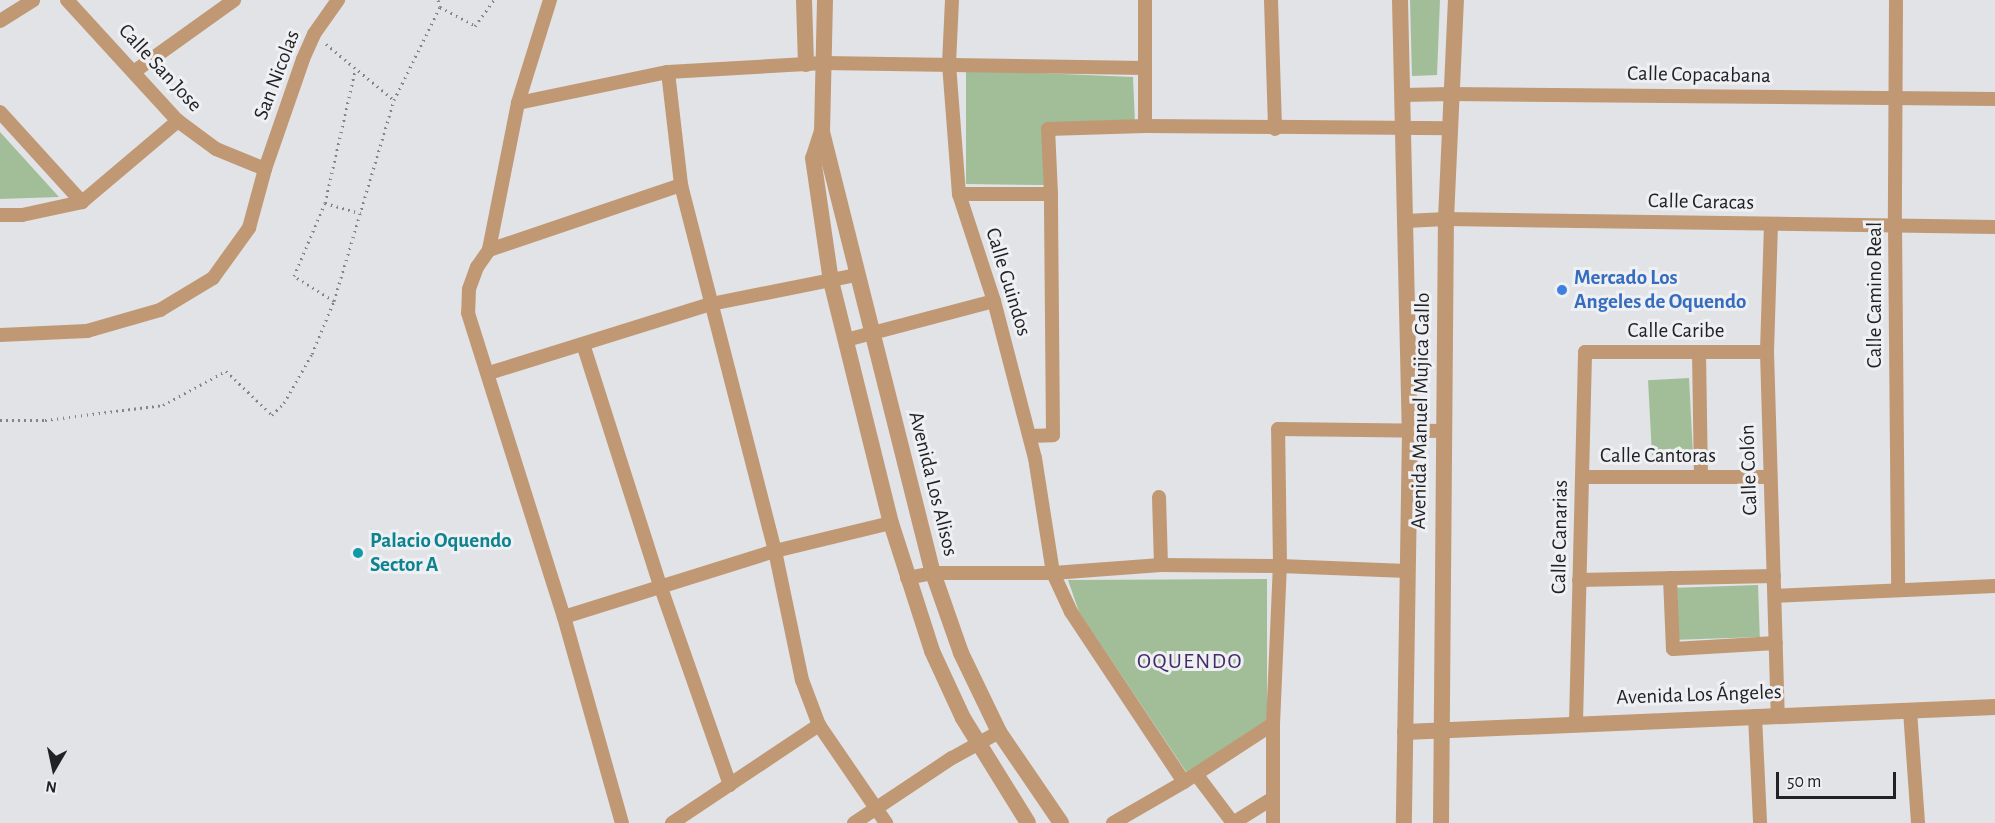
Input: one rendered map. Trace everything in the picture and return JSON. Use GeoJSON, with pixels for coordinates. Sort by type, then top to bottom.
{"type":"FeatureCollection","features":[{"type":"Feature","properties":{"kind":"street"},"geometry":{"type":"LineString","coordinates":[[0,21],[33,0]]}},
{"type":"Feature","properties":{"kind":"street","name":"Calle San Jose"},"geometry":{"type":"LineString","coordinates":[[67,0],[135,71],[178,122],[216,149],[265,169]]}},
{"type":"Feature","properties":{"kind":"street"},"geometry":{"type":"LineString","coordinates":[[135,71],[234,0]]}},
{"type":"Feature","properties":{"kind":"street","name":"San Nicolas"},"geometry":{"type":"LineString","coordinates":[[0,335],[87,331],[160,310],[213,278],[249,228],[265,169],[314,34],[338,0]]}},
{"type":"Feature","properties":{"kind":"street"},"geometry":{"type":"LineString","coordinates":[[550,0],[518,103],[489,250],[477,267],[469,289],[468,314],[489,373],[564,617],[621,823]]}},
{"type":"Feature","properties":{"kind":"street"},"geometry":{"type":"LineString","coordinates":[[804,0],[806,64]]}},
{"type":"Feature","properties":{"kind":"street","name":"Avenida Los Alisos"},"geometry":{"type":"LineString","coordinates":[[825,0],[822,131],[856,275],[933,573],[961,653],[999,732],[1061,823]]}},
{"type":"Feature","properties":{"kind":"street","name":"Calle Guindos"},"geometry":{"type":"LineString","coordinates":[[952,0],[949,64],[959,194],[994,301],[1029,436],[1053,573],[1071,612],[1190,778],[1233,823],[1273,798]]}},
{"type":"Feature","properties":{"kind":"street"},"geometry":{"type":"LineString","coordinates":[[1145,0],[1145,126]]}},
{"type":"Feature","properties":{"kind":"street"},"geometry":{"type":"LineString","coordinates":[[1270,0],[1275,129]]}},
{"type":"Feature","properties":{"kind":"street","name":"Avenida Manuel Mujica Gallo"},"geometry":{"type":"LineString","coordinates":[[1400,0],[1410,431],[1404,823]]}},
{"type":"Feature","properties":{"kind":"street","name":"Avenida Manuel Mujica Gallo"},"geometry":{"type":"LineString","coordinates":[[1441,823],[1446,219],[1456,0]]}},
{"type":"Feature","properties":{"kind":"street","name":"Calle Camino Real"},"geometry":{"type":"LineString","coordinates":[[1896,0],[1898,590]]}},
{"type":"Feature","properties":{"kind":"street"},"geometry":{"type":"LineString","coordinates":[[518,103],[668,72],[806,64],[1145,68]]}},
{"type":"Feature","properties":{"kind":"street"},"geometry":{"type":"LineString","coordinates":[[668,72],[681,185],[775,551],[802,680],[819,725],[886,823]]}},
{"type":"Feature","properties":{"kind":"street","name":"Calle Copacabana"},"geometry":{"type":"LineString","coordinates":[[1403,95],[1452,93],[1995,99]]}},
{"type":"Feature","properties":{"kind":"street"},"geometry":{"type":"LineString","coordinates":[[0,112],[82,202]]}},
{"type":"Feature","properties":{"kind":"street"},"geometry":{"type":"LineString","coordinates":[[0,215],[22,215],[82,202],[178,122]]}},
{"type":"Feature","properties":{"kind":"street"},"geometry":{"type":"LineString","coordinates":[[1029,436],[1053,435],[1051,194],[1048,129],[1145,126],[1275,129],[1450,128]]}},
{"type":"Feature","properties":{"kind":"street","name":"Avenida Los Alisos"},"geometry":{"type":"LineString","coordinates":[[822,131],[813,158],[831,281],[891,523],[907,578],[932,651],[963,718],[1028,823]]}},
{"type":"Feature","properties":{"kind":"street"},"geometry":{"type":"LineString","coordinates":[[489,250],[681,185]]}},
{"type":"Feature","properties":{"kind":"street"},"geometry":{"type":"LineString","coordinates":[[959,194],[1051,194]]}},
{"type":"Feature","properties":{"kind":"street","name":"Calle Caracas"},"geometry":{"type":"LineString","coordinates":[[1406,221],[1446,219],[1995,227]]}},
{"type":"Feature","properties":{"kind":"street","name":"Calle Colón"},"geometry":{"type":"LineString","coordinates":[[1771,224],[1767,352],[1778,715]]}},
{"type":"Feature","properties":{"kind":"street"},"geometry":{"type":"LineString","coordinates":[[489,373],[711,304],[856,275]]}},
{"type":"Feature","properties":{"kind":"street"},"geometry":{"type":"LineString","coordinates":[[846,340],[994,301]]}},
{"type":"Feature","properties":{"kind":"street"},"geometry":{"type":"LineString","coordinates":[[583,344],[660,585],[730,785]]}},
{"type":"Feature","properties":{"kind":"street","name":"Calle Caribe"},"geometry":{"type":"LineString","coordinates":[[1585,352],[1767,352]]}},
{"type":"Feature","properties":{"kind":"street","name":"Calle Canarias"},"geometry":{"type":"LineString","coordinates":[[1576,723],[1585,352]]}},
{"type":"Feature","properties":{"kind":"street"},"geometry":{"type":"LineString","coordinates":[[1699,352],[1701,477]]}},
{"type":"Feature","properties":{"kind":"street"},"geometry":{"type":"LineString","coordinates":[[1273,823],[1273,724],[1280,566],[1278,429],[1444,431]]}},
{"type":"Feature","properties":{"kind":"street","name":"Calle Cantoras"},"geometry":{"type":"LineString","coordinates":[[1582,477],[1770,477]]}},
{"type":"Feature","properties":{"kind":"street"},"geometry":{"type":"LineString","coordinates":[[1159,497],[1161,565]]}},
{"type":"Feature","properties":{"kind":"street"},"geometry":{"type":"LineString","coordinates":[[564,617],[660,585],[775,551],[891,523]]}},
{"type":"Feature","properties":{"kind":"street"},"geometry":{"type":"LineString","coordinates":[[907,578],[933,573],[1053,573],[1161,565],[1280,566],[1407,572]]}},
{"type":"Feature","properties":{"kind":"street"},"geometry":{"type":"LineString","coordinates":[[1580,580],[1774,576]]}},
{"type":"Feature","properties":{"kind":"street"},"geometry":{"type":"LineString","coordinates":[[1670,578],[1673,649],[1776,643]]}},
{"type":"Feature","properties":{"kind":"street"},"geometry":{"type":"LineString","coordinates":[[1774,596],[1995,586]]}},
{"type":"Feature","properties":{"kind":"street","name":"Avenida Los Ángeles"},"geometry":{"type":"LineString","coordinates":[[1405,732],[1995,707]]}},
{"type":"Feature","properties":{"kind":"street"},"geometry":{"type":"LineString","coordinates":[[1910,711],[1918,823]]}},
{"type":"Feature","properties":{"kind":"street"},"geometry":{"type":"LineString","coordinates":[[1755,716],[1760,823]]}},
{"type":"Feature","properties":{"kind":"street"},"geometry":{"type":"LineString","coordinates":[[1113,823],[1190,778],[1273,724]]}},
{"type":"Feature","properties":{"kind":"street"},"geometry":{"type":"LineString","coordinates":[[672,823],[819,725]]}},
{"type":"Feature","properties":{"kind":"street"},"geometry":{"type":"LineString","coordinates":[[854,823],[999,732]]}},
{"type":"Feature","properties":{"kind":"path"},"geometry":{"type":"LineString","coordinates":[[0,420],[56,419],[163,405],[226,371],[272,415],[284,404],[312,354],[334,301],[394,100],[440,7],[438,0]]}},
{"type":"Feature","properties":{"kind":"path"},"geometry":{"type":"LineString","coordinates":[[440,7],[475,26],[494,0]]}},
{"type":"Feature","properties":{"kind":"path"},"geometry":{"type":"LineString","coordinates":[[314,34],[355,71],[394,100]]}},
{"type":"Feature","properties":{"kind":"path"},"geometry":{"type":"LineString","coordinates":[[334,301],[294,276],[325,202],[355,71]]}},
{"type":"Feature","properties":{"kind":"path"},"geometry":{"type":"LineString","coordinates":[[325,202],[361,213]]}},
{"type":"Feature","properties":{"kind":"green space"},"geometry":{"type":"Polygon","coordinates":[[[1410,0],[1440,0],[1437,75],[1412,76],[1410,0]]]}},
{"type":"Feature","properties":{"kind":"green space"},"geometry":{"type":"Polygon","coordinates":[[[966,70],[1133,77],[1135,123],[1043,124],[1044,185],[966,184],[966,70]]]}},
{"type":"Feature","properties":{"kind":"green space"},"geometry":{"type":"Polygon","coordinates":[[[0,132],[59,197],[0,199],[0,132]]]}},
{"type":"Feature","properties":{"kind":"green space"},"geometry":{"type":"Polygon","coordinates":[[[1689,378],[1693,453],[1652,455],[1648,380],[1689,378]]]}},
{"type":"Feature","properties":{"kind":"green space"},"geometry":{"type":"Polygon","coordinates":[[[1267,579],[1267,720],[1187,773],[1079,612],[1068,580],[1267,579]]]}},
{"type":"Feature","properties":{"kind":"green space"},"geometry":{"type":"Polygon","coordinates":[[[1758,585],[1760,637],[1679,640],[1677,588],[1758,585]]]}},
{"type":"Feature","properties":{"kind":"place","name":"Mercado Los Angeles de Oquendo"},"geometry":{"type":"Point","coordinates":[1562,290]}},
{"type":"Feature","properties":{"kind":"place","name":"Palacio Oquendo Sector A"},"geometry":{"type":"Point","coordinates":[358,553]}},
{"type":"Feature","properties":{"kind":"district","name":"OQUENDO"},"geometry":{"type":"Point","coordinates":[1190,662]}}]}
